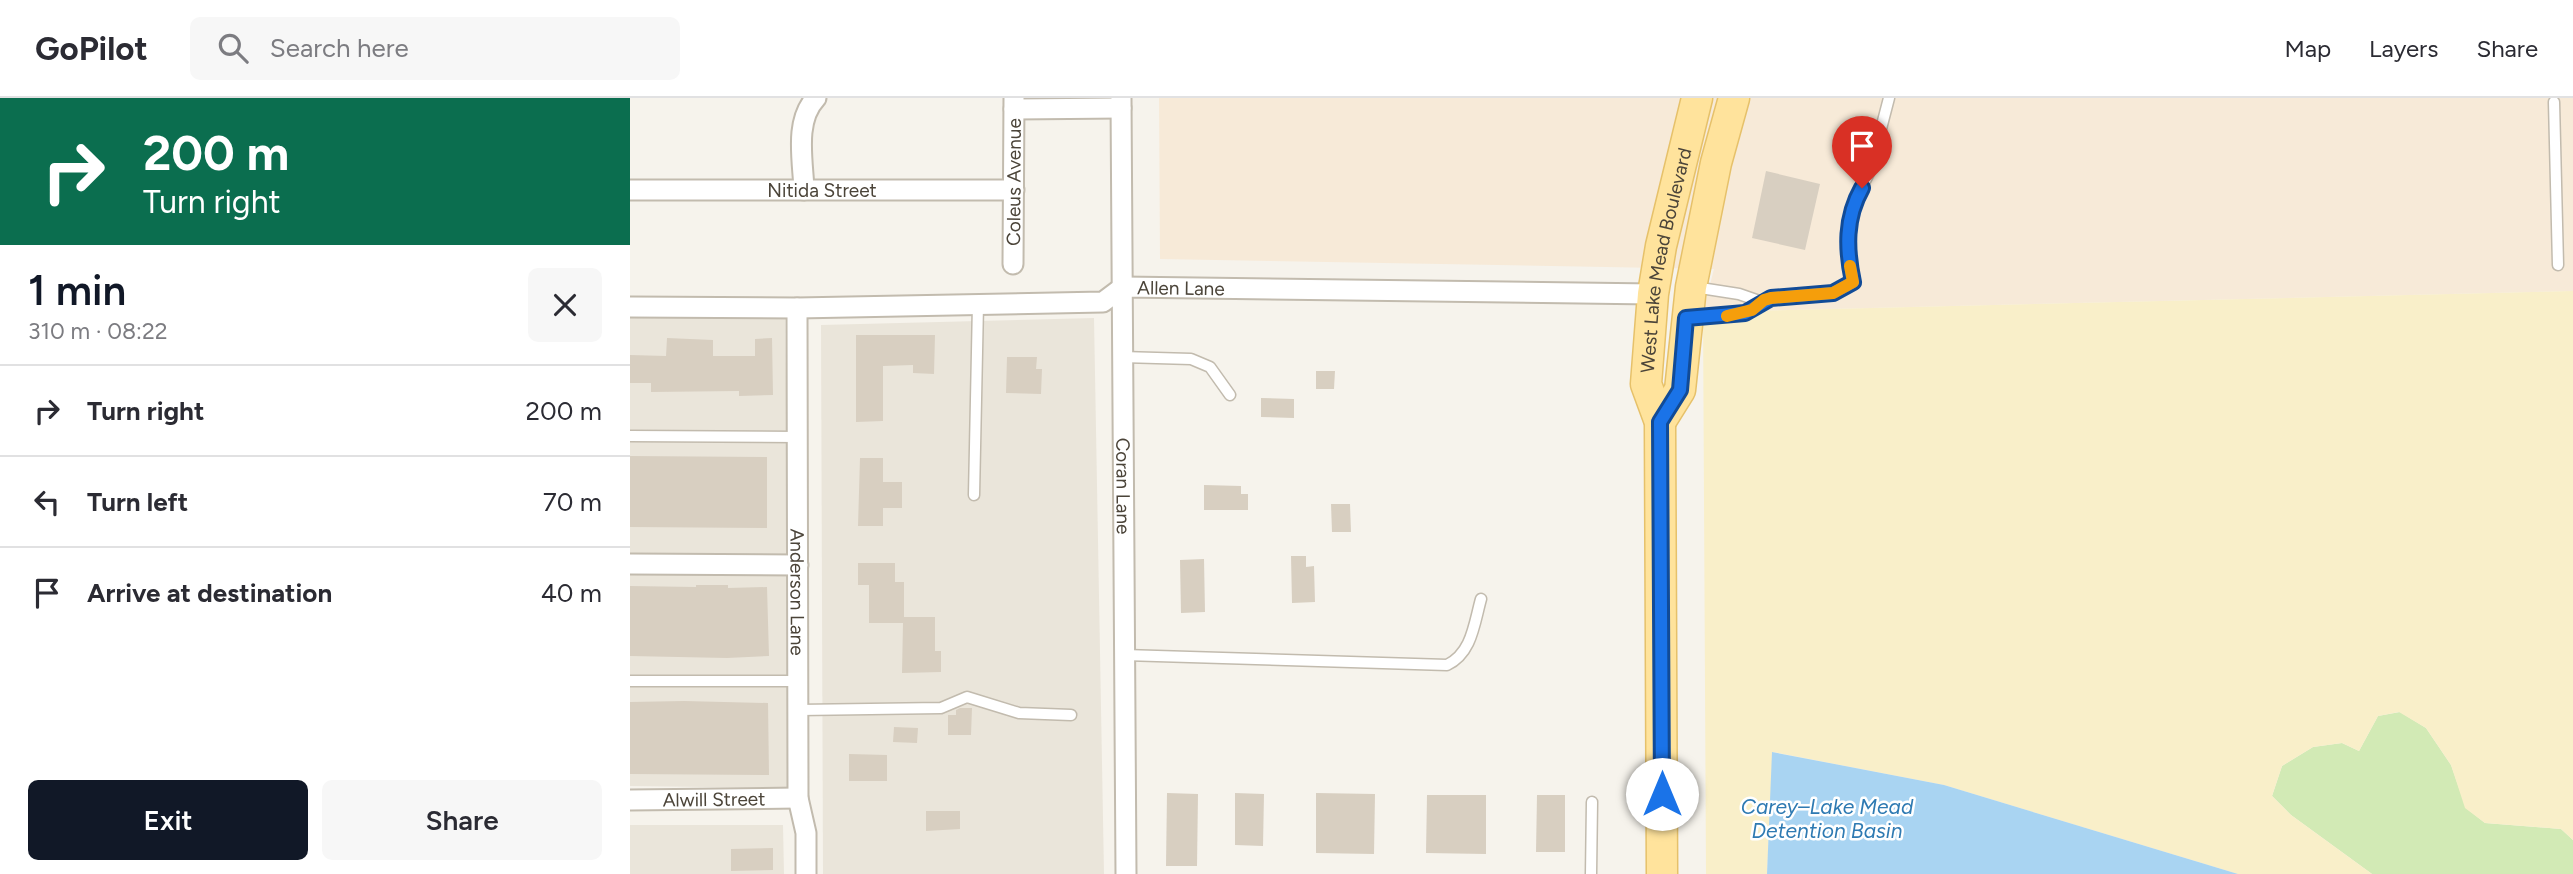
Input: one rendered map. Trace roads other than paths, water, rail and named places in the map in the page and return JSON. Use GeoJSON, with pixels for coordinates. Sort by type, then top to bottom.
{"type":"FeatureCollection","features":[{"type":"Feature","properties":{"kind":"main road","name":"West Lake Mead Boulevard"},"geometry":{"type":"LineString","coordinates":[[1662,874],[1660,422],[1646,384],[1653,293],[1664,234],[1697,98]]}},
{"type":"Feature","properties":{"kind":"main road","name":"West Lake Mead Boulevard"},"geometry":{"type":"LineString","coordinates":[[1660,422],[1680,390],[1690,287],[1716,163],[1734,98]]}},
{"type":"Feature","properties":{"kind":"street"},"geometry":{"type":"LineString","coordinates":[[804,190],[803,125],[807,110],[816,98]]}},
{"type":"Feature","properties":{"kind":"street"},"geometry":{"type":"LineString","coordinates":[[1014,104],[1121,103]]}},
{"type":"Feature","properties":{"kind":"street","name":"Coran Lane"},"geometry":{"type":"LineString","coordinates":[[1121,103],[1126,874]]}},
{"type":"Feature","properties":{"kind":"street","name":"Coleus Avenue"},"geometry":{"type":"LineString","coordinates":[[1013,264],[1014,104]]}},
{"type":"Feature","properties":{"kind":"street","name":"Nitida Street"},"geometry":{"type":"LineString","coordinates":[[630,190],[1014,190]]}},
{"type":"Feature","properties":{"kind":"street","name":"Allen Lane"},"geometry":{"type":"LineString","coordinates":[[630,307],[797,309],[1104,302],[1123,287],[1653,293]]}},
{"type":"Feature","properties":{"kind":"street","name":"Anderson Lane"},"geometry":{"type":"LineString","coordinates":[[797,309],[798,798],[806,833],[806,874]]}},
{"type":"Feature","properties":{"kind":"street"},"geometry":{"type":"LineString","coordinates":[[630,564],[798,565]]}},
{"type":"Feature","properties":{"kind":"street","name":"Alwill Street"},"geometry":{"type":"LineString","coordinates":[[630,800],[798,798]]}},
{"type":"Feature","properties":{"kind":"lane"},"geometry":{"type":"LineString","coordinates":[[1686,318],[1745,313],[1771,298],[1833,293],[1853,282],[1847,246],[1852,213],[1870,171],[1889,98]]}},
{"type":"Feature","properties":{"kind":"lane"},"geometry":{"type":"LineString","coordinates":[[2554,102],[2558,265]]}},
{"type":"Feature","properties":{"kind":"lane"},"geometry":{"type":"LineString","coordinates":[[1690,287],[1740,294],[1762,302]]}},
{"type":"Feature","properties":{"kind":"lane"},"geometry":{"type":"LineString","coordinates":[[974,495],[978,303]]}},
{"type":"Feature","properties":{"kind":"lane"},"geometry":{"type":"LineString","coordinates":[[1122,357],[1191,359],[1210,367],[1230,395]]}},
{"type":"Feature","properties":{"kind":"lane"},"geometry":{"type":"LineString","coordinates":[[630,436],[797,437]]}},
{"type":"Feature","properties":{"kind":"lane"},"geometry":{"type":"LineString","coordinates":[[1124,655],[1447,664],[1459,659],[1468,646],[1481,599]]}},
{"type":"Feature","properties":{"kind":"lane"},"geometry":{"type":"LineString","coordinates":[[630,681],[799,681]]}},
{"type":"Feature","properties":{"kind":"lane"},"geometry":{"type":"LineString","coordinates":[[799,710],[941,708],[967,697],[1019,713],[1071,715]]}},
{"type":"Feature","properties":{"kind":"lane"},"geometry":{"type":"LineString","coordinates":[[1591,874],[1592,802]]}},
{"type":"Feature","properties":{"kind":"water","name":"Carey–Lake Mead Detention Basin"},"geometry":{"type":"Polygon","coordinates":[[[1772,752],[1944,785],[2238,874],[1767,874],[1772,752]]]}}]}
